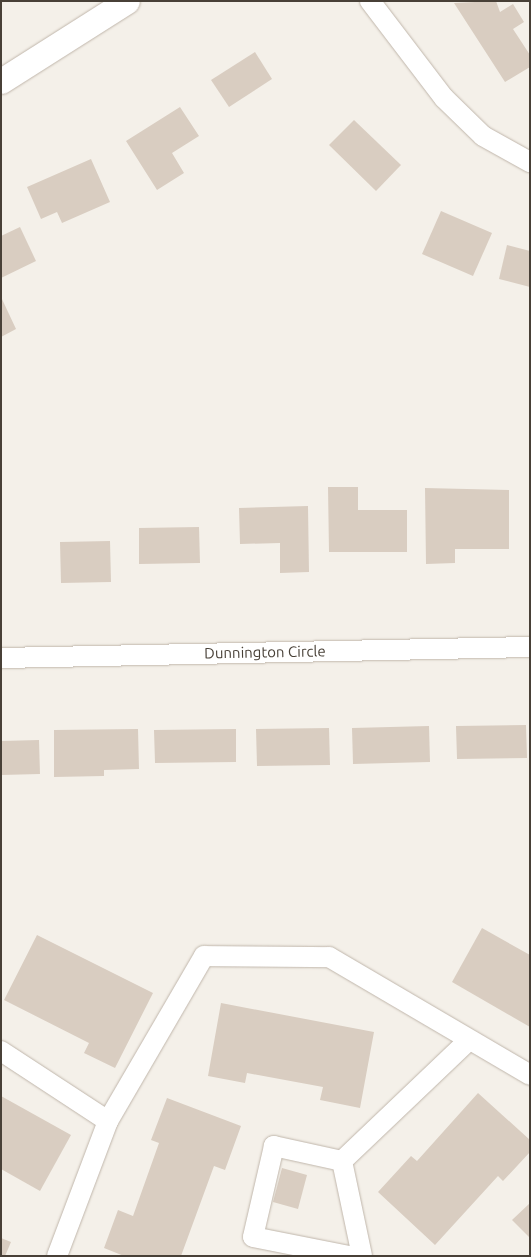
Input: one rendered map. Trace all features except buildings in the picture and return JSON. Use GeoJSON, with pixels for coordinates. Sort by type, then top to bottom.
{"type":"FeatureCollection","features":[{"type":"Feature","properties":{"kind":"street"},"geometry":{"type":"LineString","coordinates":[[1,81],[127,1]]}},
{"type":"Feature","properties":{"kind":"street"},"geometry":{"type":"LineString","coordinates":[[370,1],[444,98],[483,136],[530,162]]}},
{"type":"Feature","properties":{"kind":"street","name":"Dunnington Circle"},"geometry":{"type":"LineString","coordinates":[[1,658],[530,647]]}},
{"type":"Feature","properties":{"kind":"street"},"geometry":{"type":"LineString","coordinates":[[57,1256],[108,1121],[204,956],[329,957],[530,1075]]}},
{"type":"Feature","properties":{"kind":"street"},"geometry":{"type":"LineString","coordinates":[[342,1161],[469,1040]]}},
{"type":"Feature","properties":{"kind":"street"},"geometry":{"type":"LineString","coordinates":[[1,1051],[108,1121]]}},
{"type":"Feature","properties":{"kind":"street"},"geometry":{"type":"LineString","coordinates":[[342,1161],[274,1146],[253,1237],[349,1256]]}},
{"type":"Feature","properties":{"kind":"street"},"geometry":{"type":"LineString","coordinates":[[342,1161],[362,1256]]}}]}
